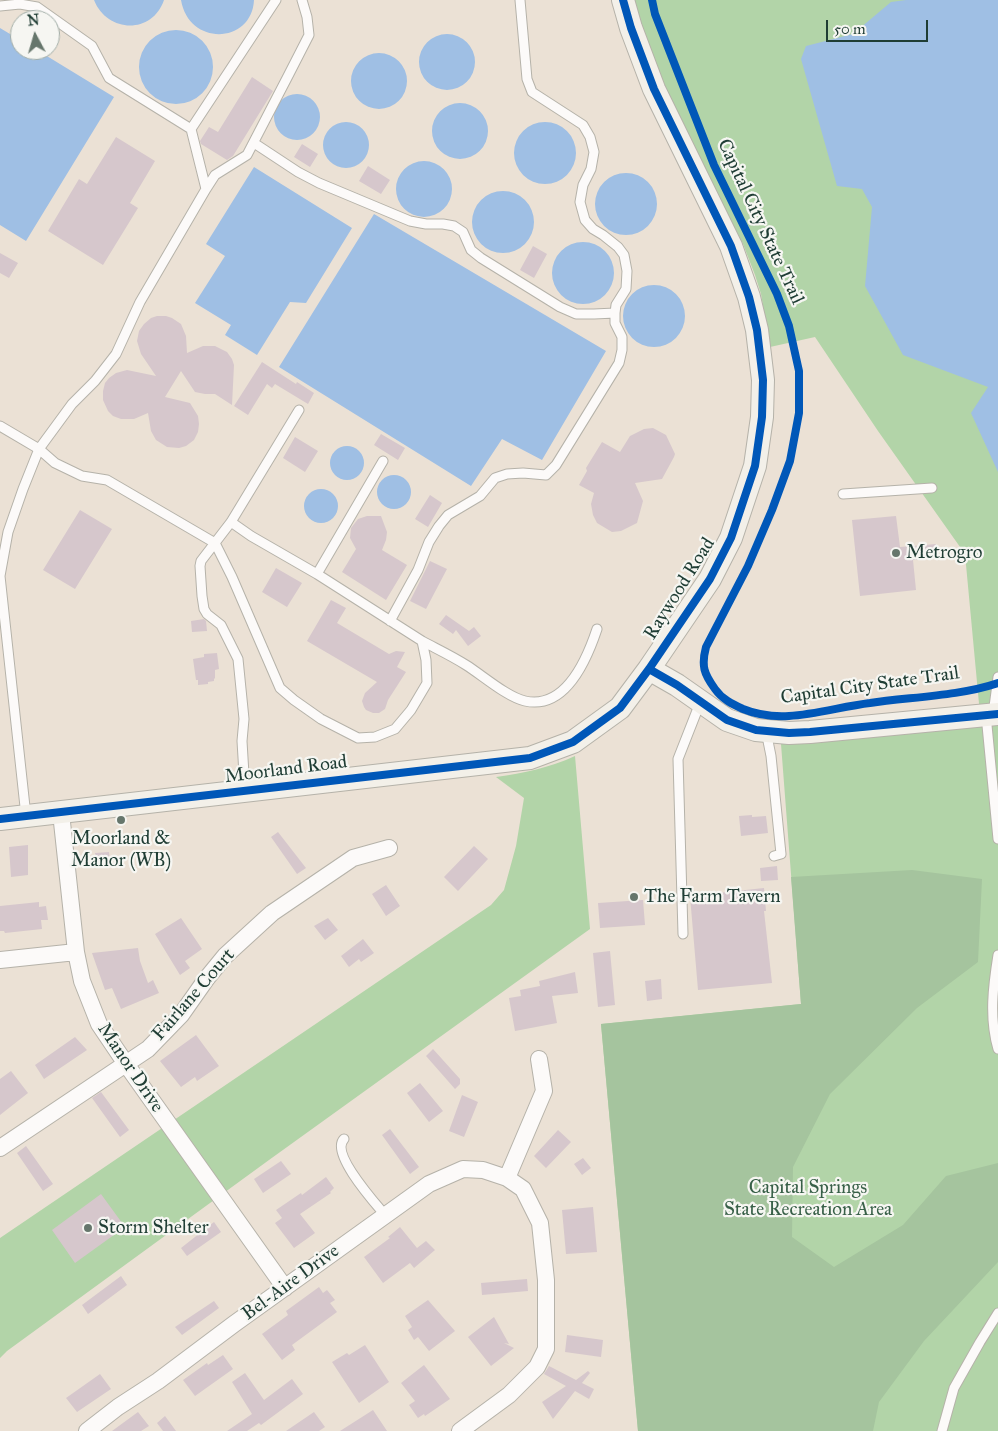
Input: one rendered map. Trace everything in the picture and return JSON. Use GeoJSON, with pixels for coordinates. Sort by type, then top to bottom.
{"type":"FeatureCollection","features":[{"type":"Feature","properties":{"kind":"street","name":"Raywood Road"},"geometry":{"type":"LineString","coordinates":[[573,742],[620,708],[710,579],[731,538],[755,466],[762,417],[763,380],[755,322],[749,297],[731,246],[654,90],[631,28],[623,0]]}},
{"type":"Feature","properties":{"kind":"street"},"geometry":{"type":"LineString","coordinates":[[649,669],[677,685],[727,720],[756,730],[789,733],[810,732],[992,714]]}},
{"type":"Feature","properties":{"kind":"street","name":"Moorland Road"},"geometry":{"type":"LineString","coordinates":[[0,819],[530,758],[573,742]]}},
{"type":"Feature","properties":{"kind":"street","name":"Manor Drive"},"geometry":{"type":"LineString","coordinates":[[61,813],[76,952],[82,981],[99,1024],[285,1288]]}},
{"type":"Feature","properties":{"kind":"street","name":"Fairlane Court"},"geometry":{"type":"LineString","coordinates":[[0,1148],[148,1049],[181,1015],[225,956],[272,914],[353,858],[389,848]]}},
{"type":"Feature","properties":{"kind":"street"},"geometry":{"type":"LineString","coordinates":[[0,960],[76,952]]}},
{"type":"Feature","properties":{"kind":"street"},"geometry":{"type":"LineString","coordinates":[[506,1178],[544,1091],[540,1059]]}},
{"type":"Feature","properties":{"kind":"street","name":"Bel-Aire Drive"},"geometry":{"type":"LineString","coordinates":[[88,1431],[118,1407],[158,1381],[429,1184],[463,1169],[483,1170],[506,1178],[523,1189],[540,1223],[546,1280],[546,1349],[538,1367],[477,1426],[460,1431]]}},
{"type":"Feature","properties":{"kind":"lane"},"geometry":{"type":"LineString","coordinates":[[191,129],[276,0]]}},
{"type":"Feature","properties":{"kind":"lane"},"geometry":{"type":"LineString","coordinates":[[26,816],[0,576],[2,551],[8,532],[39,449],[72,404],[116,354],[140,302],[215,175],[247,155],[254,143],[309,35],[307,17],[302,0]]}},
{"type":"Feature","properties":{"kind":"lane"},"geometry":{"type":"LineString","coordinates":[[390,621],[418,570],[429,542],[448,515],[480,496],[494,478],[507,474],[523,473],[546,476],[556,465],[619,363],[622,350],[622,338],[616,323],[615,313],[616,305],[626,289],[627,271],[624,255],[618,247],[592,229],[585,220],[580,202],[583,185],[591,169],[594,152],[590,137],[583,125],[532,92],[527,79],[520,0]]}},
{"type":"Feature","properties":{"kind":"lane"},"geometry":{"type":"LineString","coordinates":[[0,6],[20,4],[37,7],[92,46],[109,78],[191,129],[206,189]]}},
{"type":"Feature","properties":{"kind":"lane"},"geometry":{"type":"LineString","coordinates":[[254,143],[298,172],[319,183],[410,221],[454,226],[463,232],[471,250],[481,258],[560,307],[576,314],[615,313]]}},
{"type":"Feature","properties":{"kind":"lane"},"geometry":{"type":"LineString","coordinates":[[245,791],[242,741],[244,719],[238,659],[220,625],[204,609],[200,566],[201,561],[231,522],[299,410]]}},
{"type":"Feature","properties":{"kind":"lane"},"geometry":{"type":"LineString","coordinates":[[0,426],[39,449],[55,463],[82,476],[107,480],[215,543],[232,577],[280,688],[321,719],[358,738],[375,737],[395,729],[411,710],[427,683],[426,660],[422,641]]}},
{"type":"Feature","properties":{"kind":"lane"},"geometry":{"type":"LineString","coordinates":[[317,574],[384,461]]}},
{"type":"Feature","properties":{"kind":"lane"},"geometry":{"type":"LineString","coordinates":[[843,494],[932,488]]}},
{"type":"Feature","properties":{"kind":"lane"},"geometry":{"type":"LineString","coordinates":[[231,522],[422,641],[465,664],[511,695],[526,701],[542,701],[558,696],[567,688],[590,650],[597,628]]}},
{"type":"Feature","properties":{"kind":"lane"},"geometry":{"type":"LineString","coordinates":[[998,677],[992,714],[998,839]]}},
{"type":"Feature","properties":{"kind":"lane"},"geometry":{"type":"LineString","coordinates":[[683,934],[678,759],[700,702]]}},
{"type":"Feature","properties":{"kind":"lane"},"geometry":{"type":"LineString","coordinates":[[766,731],[781,854],[774,856]]}},
{"type":"Feature","properties":{"kind":"lane"},"geometry":{"type":"LineString","coordinates":[[998,955],[992,1002],[994,1034],[998,1049]]}},
{"type":"Feature","properties":{"kind":"lane"},"geometry":{"type":"LineString","coordinates":[[344,1138],[341,1141],[341,1145],[350,1170],[385,1215]]}},
{"type":"Feature","properties":{"kind":"lane"},"geometry":{"type":"LineString","coordinates":[[942,1431],[954,1388],[998,1312]]}},
{"type":"Feature","properties":{"kind":"green space","name":"Capital Springs State Recreation Area"},"geometry":{"type":"Polygon","coordinates":[[[632,0],[998,0],[998,1431],[638,1431],[601,1024],[801,1004],[781,744],[981,725],[965,554],[878,431],[815,337],[770,347],[761,294],[743,244],[667,98],[632,0]]]}},
{"type":"Feature","properties":{"kind":"green space"},"geometry":{"type":"Polygon","coordinates":[[[575,756],[590,929],[269,1160],[0,1358],[0,1238],[491,905],[504,890],[516,846],[524,798],[496,777],[536,770],[575,756]]]}},
{"type":"Feature","properties":{"kind":"green space"},"geometry":{"type":"Polygon","coordinates":[[[912,870],[982,879],[978,962],[917,1008],[830,1094],[793,1167],[792,1237],[834,1267],[903,1225],[946,1176],[998,1163],[998,1262],[924,1341],[879,1402],[873,1431],[638,1431],[601,1024],[801,1004],[791,877],[912,870]]]}},
{"type":"Feature","properties":{"kind":"water"},"geometry":{"type":"Polygon","coordinates":[[[94,0],[164,0],[158,11],[150,19],[140,24],[129,26],[109,19],[100,11],[94,0]]]}},
{"type":"Feature","properties":{"kind":"water"},"geometry":{"type":"Polygon","coordinates":[[[181,0],[254,0],[251,15],[243,25],[232,32],[220,34],[207,32],[196,26],[186,15],[181,0]]]}},
{"type":"Feature","properties":{"kind":"water"},"geometry":{"type":"Polygon","coordinates":[[[906,0],[998,0],[998,472],[971,413],[988,387],[903,355],[865,286],[872,207],[862,189],[837,186],[801,59],[806,46],[853,34],[891,2],[906,0]]]}},
{"type":"Feature","properties":{"kind":"water"},"geometry":{"type":"Polygon","coordinates":[[[0,28],[10,34],[10,60],[53,60],[114,97],[26,241],[0,225],[0,28]]]}},
{"type":"Feature","properties":{"kind":"water"},"geometry":{"type":"Polygon","coordinates":[[[176,30],[190,33],[202,41],[210,53],[213,67],[210,81],[202,93],[190,101],[176,104],[162,101],[150,93],[142,81],[139,67],[142,53],[150,41],[162,33],[176,30]]]}},
{"type":"Feature","properties":{"kind":"water"},"geometry":{"type":"Polygon","coordinates":[[[447,34],[458,36],[467,42],[473,51],[475,62],[473,73],[467,82],[458,88],[447,90],[436,88],[427,82],[421,73],[419,62],[421,51],[427,42],[436,36],[447,34]]]}},
{"type":"Feature","properties":{"kind":"water"},"geometry":{"type":"Polygon","coordinates":[[[379,53],[390,55],[399,61],[405,70],[407,81],[405,92],[399,101],[390,107],[379,109],[368,107],[359,101],[353,92],[351,81],[353,70],[359,61],[368,55],[379,53]]]}},
{"type":"Feature","properties":{"kind":"water"},"geometry":{"type":"Polygon","coordinates":[[[292,94],[302,94],[316,104],[320,117],[316,130],[310,136],[302,140],[292,140],[278,130],[274,122],[274,112],[284,98],[292,94]]]}},
{"type":"Feature","properties":{"kind":"water"},"geometry":{"type":"Polygon","coordinates":[[[460,103],[471,105],[480,111],[486,120],[488,131],[486,142],[480,151],[471,157],[460,159],[449,157],[440,151],[434,142],[432,131],[434,120],[440,111],[449,105],[460,103]]]}},
{"type":"Feature","properties":{"kind":"water"},"geometry":{"type":"Polygon","coordinates":[[[341,122],[351,122],[365,132],[369,145],[365,158],[359,164],[351,168],[341,168],[327,158],[323,150],[323,140],[333,126],[341,122]]]}},
{"type":"Feature","properties":{"kind":"water"},"geometry":{"type":"Polygon","coordinates":[[[539,122],[551,122],[567,131],[574,141],[576,153],[574,165],[567,175],[551,184],[539,184],[528,179],[519,170],[514,159],[514,147],[519,136],[528,127],[539,122]]]}},
{"type":"Feature","properties":{"kind":"water"},"geometry":{"type":"Polygon","coordinates":[[[424,161],[435,163],[444,169],[450,178],[452,189],[450,200],[444,209],[435,215],[424,217],[413,215],[404,209],[398,200],[396,189],[398,178],[404,169],[413,163],[424,161]]]}},
{"type":"Feature","properties":{"kind":"water"},"geometry":{"type":"Polygon","coordinates":[[[254,167],[352,228],[306,303],[290,302],[257,355],[225,335],[231,325],[195,303],[225,256],[206,244],[254,167]]]}},
{"type":"Feature","properties":{"kind":"water"},"geometry":{"type":"Polygon","coordinates":[[[620,173],[632,173],[648,182],[655,192],[657,204],[655,216],[648,226],[632,235],[620,235],[609,230],[600,221],[595,210],[595,198],[600,187],[609,178],[620,173]]]}},
{"type":"Feature","properties":{"kind":"water"},"geometry":{"type":"Polygon","coordinates":[[[497,191],[509,191],[525,200],[532,210],[534,222],[532,234],[525,244],[509,253],[497,253],[486,248],[477,239],[472,228],[472,216],[477,205],[486,196],[497,191]]]}},
{"type":"Feature","properties":{"kind":"water"},"geometry":{"type":"Polygon","coordinates":[[[374,214],[606,351],[542,460],[502,439],[471,486],[279,367],[374,214]]]}},
{"type":"Feature","properties":{"kind":"water"},"geometry":{"type":"Polygon","coordinates":[[[577,242],[589,242],[605,251],[612,261],[614,273],[612,285],[605,295],[589,304],[577,304],[566,299],[557,290],[552,279],[552,267],[557,256],[566,247],[577,242]]]}},
{"type":"Feature","properties":{"kind":"water"},"geometry":{"type":"Polygon","coordinates":[[[648,285],[660,285],[676,294],[683,304],[685,316],[683,328],[676,338],[660,347],[648,347],[637,342],[628,333],[623,322],[623,310],[628,299],[637,290],[648,285]]]}},
{"type":"Feature","properties":{"kind":"water"},"geometry":{"type":"Polygon","coordinates":[[[347,446],[354,447],[359,451],[363,456],[363,470],[359,475],[354,479],[347,480],[340,479],[335,475],[331,470],[330,463],[331,456],[335,451],[340,447],[347,446]]]}},
{"type":"Feature","properties":{"kind":"water"},"geometry":{"type":"Polygon","coordinates":[[[394,475],[401,476],[406,480],[410,485],[410,499],[406,504],[401,508],[394,509],[387,508],[382,504],[378,499],[377,492],[378,485],[382,480],[387,476],[394,475]]]}},
{"type":"Feature","properties":{"kind":"water"},"geometry":{"type":"Polygon","coordinates":[[[321,489],[328,490],[333,494],[337,499],[337,513],[333,518],[328,522],[321,523],[314,522],[309,518],[305,513],[304,506],[305,499],[309,494],[314,490],[321,489]]]}},
{"type":"Feature","properties":{"kind":"building"},"geometry":{"type":"Polygon","coordinates":[[[252,77],[273,91],[233,156],[227,160],[201,144],[200,141],[209,127],[218,132],[252,77]]]}},
{"type":"Feature","properties":{"kind":"building"},"geometry":{"type":"Polygon","coordinates":[[[116,137],[155,161],[130,203],[138,208],[103,265],[48,231],[79,179],[87,184],[116,137]]]}},
{"type":"Feature","properties":{"kind":"building"},"geometry":{"type":"Polygon","coordinates":[[[302,144],[318,154],[310,167],[294,157],[302,144]]]}},
{"type":"Feature","properties":{"kind":"building"},"geometry":{"type":"Polygon","coordinates":[[[368,166],[390,180],[381,194],[359,181],[368,166]]]}},
{"type":"Feature","properties":{"kind":"building"},"geometry":{"type":"Polygon","coordinates":[[[533,246],[547,254],[534,278],[520,270],[533,246]]]}},
{"type":"Feature","properties":{"kind":"building"},"geometry":{"type":"Polygon","coordinates":[[[0,253],[18,263],[9,278],[0,273],[0,253]]]}},
{"type":"Feature","properties":{"kind":"building"},"geometry":{"type":"Polygon","coordinates":[[[157,316],[172,318],[181,324],[186,336],[187,353],[203,346],[215,346],[227,352],[234,365],[232,405],[215,394],[195,392],[181,371],[165,397],[190,403],[198,416],[199,424],[194,440],[186,446],[179,448],[167,447],[156,440],[151,431],[148,413],[134,419],[121,419],[113,416],[108,411],[103,400],[105,383],[116,373],[127,370],[156,376],[141,354],[137,341],[139,331],[144,324],[157,316]]]}},
{"type":"Feature","properties":{"kind":"building"},"geometry":{"type":"Polygon","coordinates":[[[262,362],[314,393],[308,404],[275,384],[272,388],[267,384],[248,415],[234,406],[262,362]]]}},
{"type":"Feature","properties":{"kind":"building"},"geometry":{"type":"Polygon","coordinates":[[[653,428],[666,435],[675,454],[674,457],[662,479],[635,483],[643,501],[637,523],[621,531],[612,532],[597,523],[593,515],[591,504],[594,493],[579,485],[587,471],[586,468],[602,442],[620,452],[630,436],[644,429],[653,428]]]}},
{"type":"Feature","properties":{"kind":"building"},"geometry":{"type":"Polygon","coordinates":[[[381,434],[405,448],[398,460],[374,445],[381,434]]]}},
{"type":"Feature","properties":{"kind":"building"},"geometry":{"type":"Polygon","coordinates":[[[295,437],[318,451],[305,472],[283,458],[295,437]]]}},
{"type":"Feature","properties":{"kind":"building"},"geometry":{"type":"Polygon","coordinates":[[[430,495],[442,503],[428,527],[415,519],[430,495]]]}},
{"type":"Feature","properties":{"kind":"building"},"geometry":{"type":"Polygon","coordinates":[[[80,510],[112,529],[75,589],[43,570],[80,510]]]}},
{"type":"Feature","properties":{"kind":"building"},"geometry":{"type":"Polygon","coordinates":[[[367,516],[381,516],[387,532],[382,550],[407,565],[386,600],[342,572],[356,549],[350,538],[351,528],[358,519],[367,516]]]}},
{"type":"Feature","properties":{"kind":"building","name":"Metrogro"},"geometry":{"type":"Polygon","coordinates":[[[896,516],[900,547],[936,544],[937,558],[913,560],[916,590],[860,596],[852,520],[896,516]]]}},
{"type":"Feature","properties":{"kind":"building"},"geometry":{"type":"Polygon","coordinates":[[[430,561],[447,569],[426,609],[410,601],[430,561]]]}},
{"type":"Feature","properties":{"kind":"building"},"geometry":{"type":"Polygon","coordinates":[[[276,568],[302,583],[287,607],[262,592],[276,568]]]}},
{"type":"Feature","properties":{"kind":"building"},"geometry":{"type":"Polygon","coordinates":[[[331,600],[346,608],[337,623],[389,654],[396,651],[405,652],[397,667],[406,672],[388,700],[385,709],[379,713],[366,710],[362,701],[365,693],[377,682],[307,641],[331,600]]]}},
{"type":"Feature","properties":{"kind":"building"},"geometry":{"type":"Polygon","coordinates":[[[446,615],[469,631],[474,627],[481,636],[468,646],[456,630],[453,634],[439,624],[446,615]]]}},
{"type":"Feature","properties":{"kind":"building"},"geometry":{"type":"Polygon","coordinates":[[[204,619],[207,631],[192,632],[191,621],[204,619]]]}},
{"type":"Feature","properties":{"kind":"building"},"geometry":{"type":"Polygon","coordinates":[[[217,653],[219,669],[215,670],[214,681],[198,685],[193,659],[204,657],[204,654],[217,653]]]}},
{"type":"Feature","properties":{"kind":"building"},"geometry":{"type":"Polygon","coordinates":[[[752,815],[752,817],[766,816],[768,833],[741,836],[739,816],[752,815]]]}},
{"type":"Feature","properties":{"kind":"building"},"geometry":{"type":"Polygon","coordinates":[[[278,832],[306,868],[297,874],[271,837],[278,832]]]}},
{"type":"Feature","properties":{"kind":"building"},"geometry":{"type":"Polygon","coordinates":[[[28,845],[28,875],[11,877],[9,847],[28,845]]]}},
{"type":"Feature","properties":{"kind":"building"},"geometry":{"type":"Polygon","coordinates":[[[474,846],[488,859],[458,891],[444,877],[474,846]]]}},
{"type":"Feature","properties":{"kind":"building"},"geometry":{"type":"Polygon","coordinates":[[[109,852],[110,865],[96,866],[95,853],[109,852]]]}},
{"type":"Feature","properties":{"kind":"building"},"geometry":{"type":"Polygon","coordinates":[[[777,866],[778,880],[761,881],[760,868],[777,866]]]}},
{"type":"Feature","properties":{"kind":"building"},"geometry":{"type":"Polygon","coordinates":[[[386,885],[400,906],[386,916],[372,894],[386,885]]]}},
{"type":"Feature","properties":{"kind":"building"},"geometry":{"type":"Polygon","coordinates":[[[764,888],[766,911],[764,911],[772,983],[698,990],[690,896],[764,888]]]}},
{"type":"Feature","properties":{"kind":"building"},"geometry":{"type":"Polygon","coordinates":[[[643,900],[645,925],[600,928],[598,903],[643,900]]]}},
{"type":"Feature","properties":{"kind":"building"},"geometry":{"type":"Polygon","coordinates":[[[39,902],[39,907],[46,906],[48,920],[41,920],[42,929],[5,933],[0,931],[0,906],[39,902]]]}},
{"type":"Feature","properties":{"kind":"building"},"geometry":{"type":"Polygon","coordinates":[[[181,918],[202,949],[185,961],[190,968],[180,975],[155,934],[181,918]]]}},
{"type":"Feature","properties":{"kind":"building"},"geometry":{"type":"Polygon","coordinates":[[[328,918],[338,930],[325,940],[314,926],[328,918]]]}},
{"type":"Feature","properties":{"kind":"building"},"geometry":{"type":"Polygon","coordinates":[[[363,939],[374,953],[361,962],[359,959],[349,967],[341,956],[363,939]]]}},
{"type":"Feature","properties":{"kind":"building"},"geometry":{"type":"Polygon","coordinates":[[[138,948],[140,961],[148,983],[153,980],[159,993],[121,1009],[112,988],[105,990],[92,953],[138,948]]]}},
{"type":"Feature","properties":{"kind":"building"},"geometry":{"type":"Polygon","coordinates":[[[610,951],[615,1005],[598,1007],[593,953],[610,951]]]}},
{"type":"Feature","properties":{"kind":"building"},"geometry":{"type":"Polygon","coordinates":[[[575,972],[578,993],[552,996],[557,1023],[515,1031],[509,998],[521,996],[520,990],[540,986],[539,981],[575,972]]]}},
{"type":"Feature","properties":{"kind":"building"},"geometry":{"type":"Polygon","coordinates":[[[661,979],[662,999],[647,1001],[645,981],[661,979]]]}},
{"type":"Feature","properties":{"kind":"building"},"geometry":{"type":"Polygon","coordinates":[[[196,1035],[219,1066],[197,1081],[195,1077],[181,1087],[160,1061],[196,1035]]]}},
{"type":"Feature","properties":{"kind":"building"},"geometry":{"type":"Polygon","coordinates":[[[75,1037],[87,1050],[44,1079],[35,1065],[75,1037]]]}},
{"type":"Feature","properties":{"kind":"building"},"geometry":{"type":"Polygon","coordinates":[[[433,1049],[460,1079],[460,1084],[455,1089],[426,1056],[433,1049]]]}},
{"type":"Feature","properties":{"kind":"building"},"geometry":{"type":"Polygon","coordinates":[[[11,1071],[28,1093],[0,1115],[0,1079],[11,1071]]]}},
{"type":"Feature","properties":{"kind":"building"},"geometry":{"type":"Polygon","coordinates":[[[420,1083],[443,1111],[429,1122],[407,1093],[420,1083]]]}},
{"type":"Feature","properties":{"kind":"building"},"geometry":{"type":"Polygon","coordinates":[[[101,1092],[129,1130],[120,1137],[92,1098],[101,1092]]]}},
{"type":"Feature","properties":{"kind":"building"},"geometry":{"type":"Polygon","coordinates":[[[462,1095],[478,1102],[464,1137],[449,1131],[462,1095]]]}},
{"type":"Feature","properties":{"kind":"building"},"geometry":{"type":"Polygon","coordinates":[[[390,1129],[419,1167],[410,1174],[382,1135],[390,1129]]]}},
{"type":"Feature","properties":{"kind":"building"},"geometry":{"type":"Polygon","coordinates":[[[558,1130],[571,1142],[546,1168],[534,1156],[558,1130]]]}},
{"type":"Feature","properties":{"kind":"building"},"geometry":{"type":"Polygon","coordinates":[[[26,1146],[53,1184],[43,1191],[17,1153],[26,1146]]]}},
{"type":"Feature","properties":{"kind":"building"},"geometry":{"type":"Polygon","coordinates":[[[583,1158],[591,1168],[582,1175],[574,1164],[583,1158]]]}},
{"type":"Feature","properties":{"kind":"building"},"geometry":{"type":"Polygon","coordinates":[[[281,1161],[291,1174],[263,1193],[254,1179],[281,1161]]]}},
{"type":"Feature","properties":{"kind":"building"},"geometry":{"type":"Polygon","coordinates":[[[326,1177],[334,1188],[331,1193],[300,1214],[315,1233],[294,1248],[275,1223],[282,1218],[276,1210],[301,1193],[302,1195],[326,1177]]]}},
{"type":"Feature","properties":{"kind":"building","name":"Storm Shelter"},"geometry":{"type":"Polygon","coordinates":[[[101,1194],[125,1227],[75,1263],[52,1230],[101,1194]]]}},
{"type":"Feature","properties":{"kind":"building"},"geometry":{"type":"Polygon","coordinates":[[[593,1207],[597,1252],[566,1254],[562,1210],[593,1207]]]}},
{"type":"Feature","properties":{"kind":"building"},"geometry":{"type":"Polygon","coordinates":[[[214,1222],[221,1232],[187,1256],[181,1248],[214,1222]]]}},
{"type":"Feature","properties":{"kind":"building"},"geometry":{"type":"Polygon","coordinates":[[[400,1227],[417,1248],[426,1241],[435,1250],[414,1268],[410,1263],[383,1283],[364,1257],[390,1238],[388,1237],[400,1227]]]}},
{"type":"Feature","properties":{"kind":"building"},"geometry":{"type":"Polygon","coordinates":[[[121,1276],[127,1285],[88,1314],[82,1305],[121,1276]]]}},
{"type":"Feature","properties":{"kind":"building"},"geometry":{"type":"Polygon","coordinates":[[[527,1279],[528,1291],[482,1295],[481,1283],[527,1279]]]}},
{"type":"Feature","properties":{"kind":"building"},"geometry":{"type":"Polygon","coordinates":[[[319,1287],[323,1293],[327,1290],[335,1300],[330,1303],[337,1312],[292,1345],[295,1350],[282,1360],[262,1334],[288,1315],[286,1311],[319,1287]]]}},
{"type":"Feature","properties":{"kind":"building"},"geometry":{"type":"Polygon","coordinates":[[[428,1300],[455,1331],[429,1351],[418,1337],[414,1340],[408,1330],[412,1327],[405,1316],[428,1300]]]}},
{"type":"Feature","properties":{"kind":"building"},"geometry":{"type":"Polygon","coordinates":[[[214,1301],[219,1308],[182,1335],[175,1327],[214,1301]]]}},
{"type":"Feature","properties":{"kind":"building"},"geometry":{"type":"Polygon","coordinates":[[[494,1317],[509,1344],[504,1343],[514,1348],[491,1366],[468,1337],[494,1317]]]}},
{"type":"Feature","properties":{"kind":"building"},"geometry":{"type":"Polygon","coordinates":[[[567,1335],[603,1340],[601,1357],[565,1352],[567,1335]]]}},
{"type":"Feature","properties":{"kind":"building"},"geometry":{"type":"Polygon","coordinates":[[[365,1345],[389,1382],[359,1403],[332,1362],[347,1353],[349,1355],[365,1345]]]}},
{"type":"Feature","properties":{"kind":"building"},"geometry":{"type":"Polygon","coordinates":[[[223,1355],[233,1369],[195,1396],[183,1380],[207,1363],[208,1365],[223,1355]]]}},
{"type":"Feature","properties":{"kind":"building"},"geometry":{"type":"Polygon","coordinates":[[[424,1365],[450,1399],[425,1416],[424,1414],[418,1418],[409,1405],[415,1401],[401,1383],[424,1365]]]}},
{"type":"Feature","properties":{"kind":"building"},"geometry":{"type":"Polygon","coordinates":[[[549,1366],[576,1380],[588,1371],[590,1373],[582,1383],[594,1389],[589,1399],[575,1391],[553,1419],[542,1402],[566,1386],[544,1374],[549,1366]]]}},
{"type":"Feature","properties":{"kind":"building"},"geometry":{"type":"Polygon","coordinates":[[[245,1373],[264,1400],[292,1379],[303,1394],[261,1425],[259,1423],[247,1431],[227,1431],[252,1414],[232,1382],[245,1373]]]}},
{"type":"Feature","properties":{"kind":"building"},"geometry":{"type":"Polygon","coordinates":[[[100,1374],[111,1389],[77,1412],[66,1398],[100,1374]]]}},
{"type":"Feature","properties":{"kind":"building"},"geometry":{"type":"Polygon","coordinates":[[[373,1410],[387,1431],[340,1431],[373,1410]]]}},
{"type":"Feature","properties":{"kind":"building"},"geometry":{"type":"Polygon","coordinates":[[[138,1412],[149,1426],[141,1431],[112,1431],[138,1412]]]}},
{"type":"Feature","properties":{"kind":"building"},"geometry":{"type":"Polygon","coordinates":[[[314,1412],[325,1427],[319,1431],[286,1431],[314,1412]]]}},
{"type":"Feature","properties":{"kind":"building"},"geometry":{"type":"Polygon","coordinates":[[[165,1416],[176,1431],[163,1431],[157,1423],[165,1416]]]}},
{"type":"Feature","properties":{"kind":"cycle path"},"geometry":{"type":"LineString","coordinates":[[0,819],[530,758],[573,742],[620,708],[710,579],[731,538],[755,466],[762,417],[763,380],[757,330],[749,297],[731,246],[654,89],[631,28],[623,0]]}},
{"type":"Feature","properties":{"kind":"cycle path","name":"Capital City State Trail"},"geometry":{"type":"LineString","coordinates":[[652,0],[655,14],[714,165],[777,294],[789,326],[799,371],[799,413],[790,461],[748,566],[706,647],[704,670],[708,679],[718,693],[731,703],[759,714],[774,716],[806,714],[854,705],[968,691],[998,683]]}},
{"type":"Feature","properties":{"kind":"cycle path"},"geometry":{"type":"LineString","coordinates":[[649,669],[677,685],[727,720],[756,730],[789,733],[810,732],[998,714]]}},
{"type":"Feature","properties":{"kind":"place","name":"Metrogro"},"geometry":{"type":"Point","coordinates":[896,553]}},
{"type":"Feature","properties":{"kind":"place","name":"Moorland & Manor (WB)"},"geometry":{"type":"Point","coordinates":[121,820]}},
{"type":"Feature","properties":{"kind":"place","name":"The Farm Tavern"},"geometry":{"type":"Point","coordinates":[634,897]}},
{"type":"Feature","properties":{"kind":"place","name":"Storm Shelter"},"geometry":{"type":"Point","coordinates":[88,1228]}}]}
